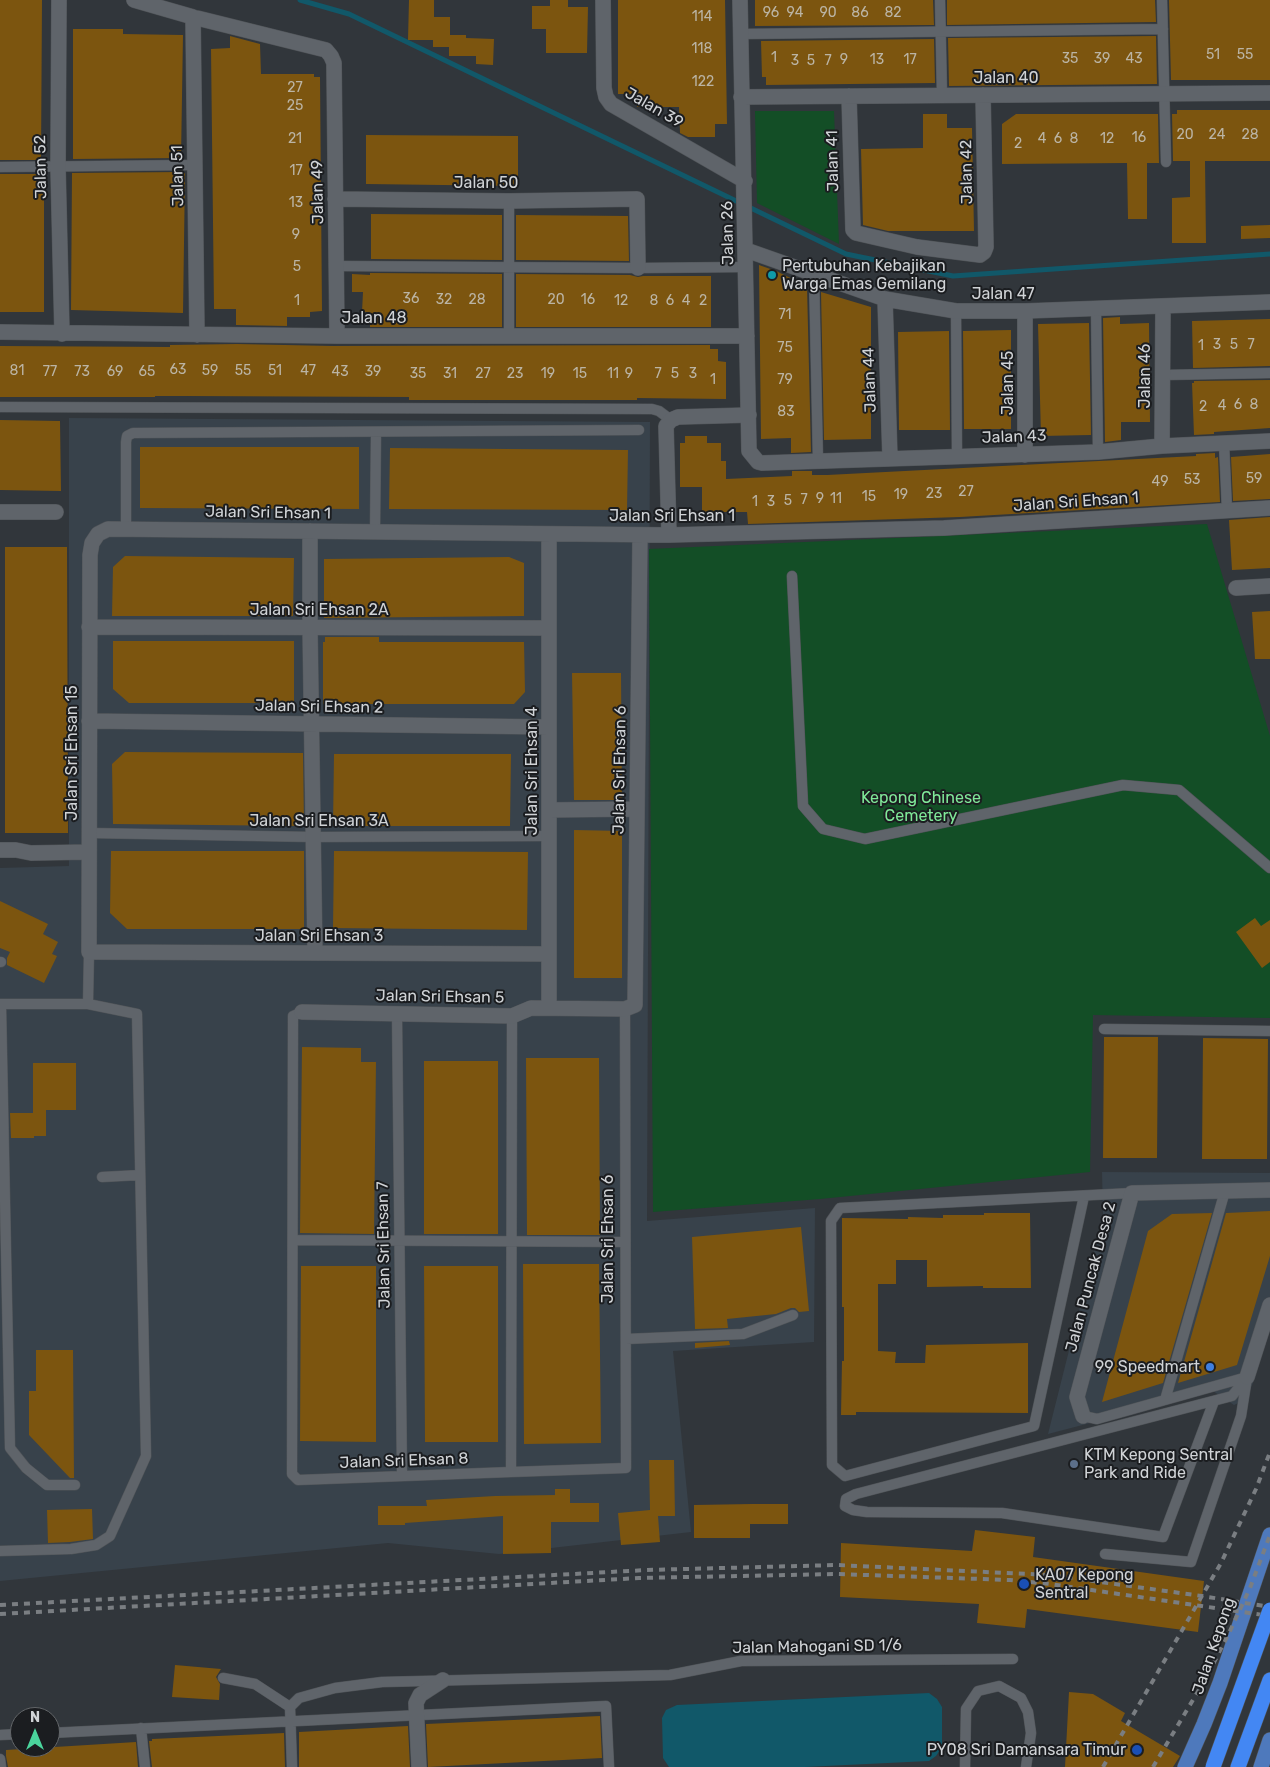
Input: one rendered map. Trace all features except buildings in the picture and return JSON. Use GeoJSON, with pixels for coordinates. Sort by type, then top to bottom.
{"type":"FeatureCollection","features":[{"type":"Feature","properties":{"kind":"highway"},"geometry":{"type":"LineString","coordinates":[[1213,1767],[1270,1610]]}},
{"type":"Feature","properties":{"kind":"highway"},"geometry":{"type":"LineString","coordinates":[[1238,1767],[1270,1680]]}},
{"type":"Feature","properties":{"kind":"main road","name":"Jalan Kepong"},"geometry":{"type":"LineString","coordinates":[[1185,1767],[1220,1683],[1270,1535]]}},
{"type":"Feature","properties":{"kind":"main road"},"geometry":{"type":"LineString","coordinates":[[1262,1767],[1270,1740]]}},
{"type":"Feature","properties":{"kind":"street","name":"Jalan 52"},"geometry":{"type":"LineString","coordinates":[[58,0],[58,167],[62,334]]}},
{"type":"Feature","properties":{"kind":"street"},"geometry":{"type":"LineString","coordinates":[[134,0],[193,17]]}},
{"type":"Feature","properties":{"kind":"street","name":"Jalan 39"},"geometry":{"type":"LineString","coordinates":[[603,0],[604,88],[611,104],[745,185]]}},
{"type":"Feature","properties":{"kind":"street","name":"Jalan 26"},"geometry":{"type":"LineString","coordinates":[[740,0],[749,451],[758,462]]}},
{"type":"Feature","properties":{"kind":"street","name":"Jalan 49"},"geometry":{"type":"LineString","coordinates":[[193,17],[326,50],[334,63],[337,336]]}},
{"type":"Feature","properties":{"kind":"street","name":"Jalan 51"},"geometry":{"type":"LineString","coordinates":[[193,17],[197,335]]}},
{"type":"Feature","properties":{"kind":"street","name":"Jalan 40"},"geometry":{"type":"LineString","coordinates":[[741,96],[1270,93]]}},
{"type":"Feature","properties":{"kind":"street","name":"Jalan 42"},"geometry":{"type":"LineString","coordinates":[[852,225],[856,233],[917,247],[980,255],[984,252],[986,248],[983,95]]}},
{"type":"Feature","properties":{"kind":"street","name":"Jalan 41"},"geometry":{"type":"LineString","coordinates":[[849,96],[852,225]]}},
{"type":"Feature","properties":{"kind":"street","name":"Jalan 50"},"geometry":{"type":"LineString","coordinates":[[335,199],[638,200],[638,268]]}},
{"type":"Feature","properties":{"kind":"street","name":"Jalan 47"},"geometry":{"type":"LineString","coordinates":[[746,244],[814,274],[885,299],[956,311],[1025,312],[1270,302]]}},
{"type":"Feature","properties":{"kind":"street","name":"Jalan 44"},"geometry":{"type":"LineString","coordinates":[[885,299],[890,459]]}},
{"type":"Feature","properties":{"kind":"street","name":"Jalan 46"},"geometry":{"type":"LineString","coordinates":[[1162,446],[1163,307]]}},
{"type":"Feature","properties":{"kind":"street","name":"Jalan 45"},"geometry":{"type":"LineString","coordinates":[[1025,312],[1026,455]]}},
{"type":"Feature","properties":{"kind":"street","name":"Jalan 48"},"geometry":{"type":"LineString","coordinates":[[0,332],[337,336],[747,336]]}},
{"type":"Feature","properties":{"kind":"street"},"geometry":{"type":"LineString","coordinates":[[669,535],[666,426],[671,420],[678,417],[749,415]]}},
{"type":"Feature","properties":{"kind":"street","name":"Jalan 43"},"geometry":{"type":"LineString","coordinates":[[758,462],[1098,452],[1162,446],[1270,440]]}},
{"type":"Feature","properties":{"kind":"street","name":"Jalan Sri Ehsan 1"},"geometry":{"type":"LineString","coordinates":[[90,555],[92,543],[98,534],[108,529],[669,535],[944,528],[1270,508]]}},
{"type":"Feature","properties":{"kind":"street"},"geometry":{"type":"LineString","coordinates":[[0,512],[56,512]]}},
{"type":"Feature","properties":{"kind":"street"},"geometry":{"type":"LineString","coordinates":[[310,531],[315,953]]}},
{"type":"Feature","properties":{"kind":"street","name":"Jalan Sri Ehsan 4"},"geometry":{"type":"LineString","coordinates":[[549,534],[549,1008]]}},
{"type":"Feature","properties":{"kind":"street","name":"Jalan Sri Ehsan 6"},"geometry":{"type":"LineString","coordinates":[[630,1008],[637,810],[640,535]]}},
{"type":"Feature","properties":{"kind":"street","name":"Jalan Sri Ehsan 15"},"geometry":{"type":"LineString","coordinates":[[89,952],[90,555]]}},
{"type":"Feature","properties":{"kind":"street"},"geometry":{"type":"LineString","coordinates":[[1236,588],[1270,586]]}},
{"type":"Feature","properties":{"kind":"street","name":"Jalan Sri Ehsan 2A"},"geometry":{"type":"LineString","coordinates":[[89,627],[549,628]]}},
{"type":"Feature","properties":{"kind":"street","name":"Jalan Sri Ehsan 2"},"geometry":{"type":"LineString","coordinates":[[89,721],[549,727]]}},
{"type":"Feature","properties":{"kind":"street"},"geometry":{"type":"LineString","coordinates":[[549,810],[637,810]]}},
{"type":"Feature","properties":{"kind":"street"},"geometry":{"type":"LineString","coordinates":[[0,850],[16,850],[34,844],[89,843]]}},
{"type":"Feature","properties":{"kind":"street","name":"Jalan Sri Ehsan 3"},"geometry":{"type":"LineString","coordinates":[[89,952],[549,954]]}},
{"type":"Feature","properties":{"kind":"street","name":"Jalan Sri Ehsan 5"},"geometry":{"type":"LineString","coordinates":[[302,1012],[512,1016],[530,1008],[630,1008]]}},
{"type":"Feature","properties":{"kind":"street","name":"Jalan Puncak Desa 2"},"geometry":{"type":"LineString","coordinates":[[1083,1416],[1077,1397],[1132,1193],[1270,1190]]}},
{"type":"Feature","properties":{"kind":"street"},"geometry":{"type":"LineString","coordinates":[[1247,1377],[1270,1305]]}},
{"type":"Feature","properties":{"kind":"street"},"geometry":{"type":"LineString","coordinates":[[419,1767],[416,1703],[420,1695],[443,1680]]}},
{"type":"Feature","properties":{"kind":"lane"},"geometry":{"type":"LineString","coordinates":[[940,0],[942,96]]}},
{"type":"Feature","properties":{"kind":"lane"},"geometry":{"type":"LineString","coordinates":[[1162,0],[1166,162]]}},
{"type":"Feature","properties":{"kind":"lane"},"geometry":{"type":"LineString","coordinates":[[741,34],[940,30],[1163,29]]}},
{"type":"Feature","properties":{"kind":"lane"},"geometry":{"type":"LineString","coordinates":[[0,167],[195,164]]}},
{"type":"Feature","properties":{"kind":"lane"},"geometry":{"type":"LineString","coordinates":[[508,336],[509,201]]}},
{"type":"Feature","properties":{"kind":"lane"},"geometry":{"type":"LineString","coordinates":[[336,266],[746,267]]}},
{"type":"Feature","properties":{"kind":"lane"},"geometry":{"type":"LineString","coordinates":[[814,274],[818,461]]}},
{"type":"Feature","properties":{"kind":"lane"},"geometry":{"type":"LineString","coordinates":[[1096,309],[1098,452]]}},
{"type":"Feature","properties":{"kind":"lane"},"geometry":{"type":"LineString","coordinates":[[956,311],[957,456]]}},
{"type":"Feature","properties":{"kind":"lane"},"geometry":{"type":"LineString","coordinates":[[1163,375],[1270,373]]}},
{"type":"Feature","properties":{"kind":"lane"},"geometry":{"type":"LineString","coordinates":[[0,407],[652,409],[659,411],[671,420]]}},
{"type":"Feature","properties":{"kind":"lane"},"geometry":{"type":"LineString","coordinates":[[126,529],[126,442],[128,436],[132,433],[638,430]]}},
{"type":"Feature","properties":{"kind":"lane"},"geometry":{"type":"LineString","coordinates":[[374,532],[376,432]]}},
{"type":"Feature","properties":{"kind":"lane"},"geometry":{"type":"LineString","coordinates":[[1224,443],[1227,510]]}},
{"type":"Feature","properties":{"kind":"lane"},"geometry":{"type":"LineString","coordinates":[[792,576],[803,806],[823,829],[866,839],[1123,785],[1179,790],[1270,868]]}},
{"type":"Feature","properties":{"kind":"lane","name":"Jalan Sri Ehsan 3A"},"geometry":{"type":"LineString","coordinates":[[89,843],[314,837],[549,836]]}},
{"type":"Feature","properties":{"kind":"lane"},"geometry":{"type":"LineString","coordinates":[[88,1004],[89,952]]}},
{"type":"Feature","properties":{"kind":"lane"},"geometry":{"type":"LineString","coordinates":[[0,1551],[72,1549],[96,1545],[110,1536],[146,1456],[137,1014],[88,1004],[0,1004],[10,1448],[26,1468],[47,1485],[76,1485]]}},
{"type":"Feature","properties":{"kind":"lane","name":"Jalan Sri Ehsan 6"},"geometry":{"type":"LineString","coordinates":[[626,1468],[625,1242],[630,1008]]}},
{"type":"Feature","properties":{"kind":"lane"},"geometry":{"type":"LineString","coordinates":[[302,1012],[293,1016],[292,1240],[625,1242]]}},
{"type":"Feature","properties":{"kind":"lane","name":"Jalan Sri Ehsan 7"},"geometry":{"type":"LineString","coordinates":[[397,1014],[402,1475]]}},
{"type":"Feature","properties":{"kind":"lane"},"geometry":{"type":"LineString","coordinates":[[511,1472],[512,1016]]}},
{"type":"Feature","properties":{"kind":"lane"},"geometry":{"type":"LineString","coordinates":[[1104,1029],[1270,1031]]}},
{"type":"Feature","properties":{"kind":"lane"},"geometry":{"type":"LineString","coordinates":[[102,1177],[140,1175]]}},
{"type":"Feature","properties":{"kind":"lane"},"geometry":{"type":"LineString","coordinates":[[1165,1400],[1225,1191]]}},
{"type":"Feature","properties":{"kind":"lane"},"geometry":{"type":"LineString","coordinates":[[1084,1196],[1034,1426],[845,1476],[832,1465],[831,1221],[840,1208],[1132,1193]]}},
{"type":"Feature","properties":{"kind":"lane","name":"Jalan Sri Ehsan 8"},"geometry":{"type":"LineString","coordinates":[[292,1240],[292,1474],[298,1480],[626,1468]]}},
{"type":"Feature","properties":{"kind":"lane"},"geometry":{"type":"LineString","coordinates":[[626,1339],[743,1334],[793,1315]]}},
{"type":"Feature","properties":{"kind":"lane"},"geometry":{"type":"LineString","coordinates":[[1083,1416],[1097,1419],[1247,1377]]}},
{"type":"Feature","properties":{"kind":"lane"},"geometry":{"type":"LineString","coordinates":[[1214,1401],[1163,1537],[1002,1513],[867,1512],[853,1510],[845,1506],[846,1499],[856,1494],[1232,1396],[1247,1377]]}},
{"type":"Feature","properties":{"kind":"lane"},"geometry":{"type":"LineString","coordinates":[[1105,1554],[1191,1562],[1241,1416],[1247,1377]]}},
{"type":"Feature","properties":{"kind":"lane","name":"Jalan Mahogani SD 1/6"},"geometry":{"type":"LineString","coordinates":[[290,1708],[299,1698],[335,1688],[382,1682],[670,1676],[741,1660],[1013,1659]]}},
{"type":"Feature","properties":{"kind":"lane"},"geometry":{"type":"LineString","coordinates":[[223,1678],[255,1684],[290,1708],[292,1767]]}},
{"type":"Feature","properties":{"kind":"lane"},"geometry":{"type":"LineString","coordinates":[[965,1767],[966,1709],[978,1691],[999,1686],[1021,1698],[1028,1712],[1031,1733],[1026,1767]]}},
{"type":"Feature","properties":{"kind":"lane"},"geometry":{"type":"LineString","coordinates":[[60,1732],[606,1706],[609,1767]]}},
{"type":"Feature","properties":{"kind":"lane"},"geometry":{"type":"LineString","coordinates":[[141,1728],[145,1767]]}},
{"type":"Feature","properties":{"kind":"lane"},"geometry":{"type":"LineString","coordinates":[[0,1759],[0,1767]]}},
{"type":"Feature","properties":{"kind":"shaded area"},"geometry":{"type":"Polygon","coordinates":[[[69,418],[650,422],[647,1221],[815,1208],[814,1342],[673,1351],[691,1532],[499,1554],[388,1543],[0,1581],[0,868],[69,866],[69,418]]]}},
{"type":"Feature","properties":{"kind":"shaded area"},"geometry":{"type":"Polygon","coordinates":[[[1102,1172],[1270,1173],[1270,1326],[1253,1383],[1245,1400],[1234,1405],[1213,1391],[1048,1434],[1103,1215],[1102,1172]]]}},
{"type":"Feature","properties":{"kind":"green space"},"geometry":{"type":"Polygon","coordinates":[[[755,111],[834,111],[839,244],[757,203],[755,111]]]}},
{"type":"Feature","properties":{"kind":"green space","name":"Kepong Chinese Cemetery"},"geometry":{"type":"Polygon","coordinates":[[[1207,524],[1270,736],[1270,1018],[1093,1015],[1090,1172],[820,1199],[653,1212],[649,549],[1207,524]]]}},
{"type":"Feature","properties":{"kind":"water"},"geometry":{"type":"Polygon","coordinates":[[[929,1693],[937,1699],[942,1707],[942,1747],[936,1756],[929,1761],[805,1767],[669,1767],[663,1758],[662,1718],[666,1710],[677,1705],[929,1693]]]}},
{"type":"Feature","properties":{"kind":"waterway"},"geometry":{"type":"LineString","coordinates":[[300,0],[349,14],[846,254],[953,276],[1270,254]]}},
{"type":"Feature","properties":{"kind":"railway"},"geometry":{"type":"LineString","coordinates":[[1103,1767],[1221,1563],[1256,1489],[1270,1452]]}},
{"type":"Feature","properties":{"kind":"railway"},"geometry":{"type":"LineString","coordinates":[[1153,1767],[1206,1678],[1229,1633],[1250,1588],[1270,1535]]}},
{"type":"Feature","properties":{"kind":"railway"},"geometry":{"type":"LineString","coordinates":[[0,1605],[647,1570],[837,1565],[1050,1575],[1270,1607]]}},
{"type":"Feature","properties":{"kind":"railway"},"geometry":{"type":"LineString","coordinates":[[0,1614],[639,1578],[837,1574],[1010,1580],[1050,1584],[1270,1616]]}},
{"type":"Feature","properties":{"kind":"place","name":"Pertubuhan Kebajikan Warga Emas Gemilang"},"geometry":{"type":"Point","coordinates":[772,275]}},
{"type":"Feature","properties":{"kind":"place","name":"99 Speedmart"},"geometry":{"type":"Point","coordinates":[1210,1367]}},
{"type":"Feature","properties":{"kind":"place","name":"KTM Kepong Sentral Park and Ride"},"geometry":{"type":"Point","coordinates":[1074,1464]}},
{"type":"Feature","properties":{"kind":"place","name":"KA07 Kepong Sentral"},"geometry":{"type":"Point","coordinates":[1024,1584]}},
{"type":"Feature","properties":{"kind":"place","name":"PY08 Sri Damansara Timur"},"geometry":{"type":"Point","coordinates":[1137,1750]}}]}
